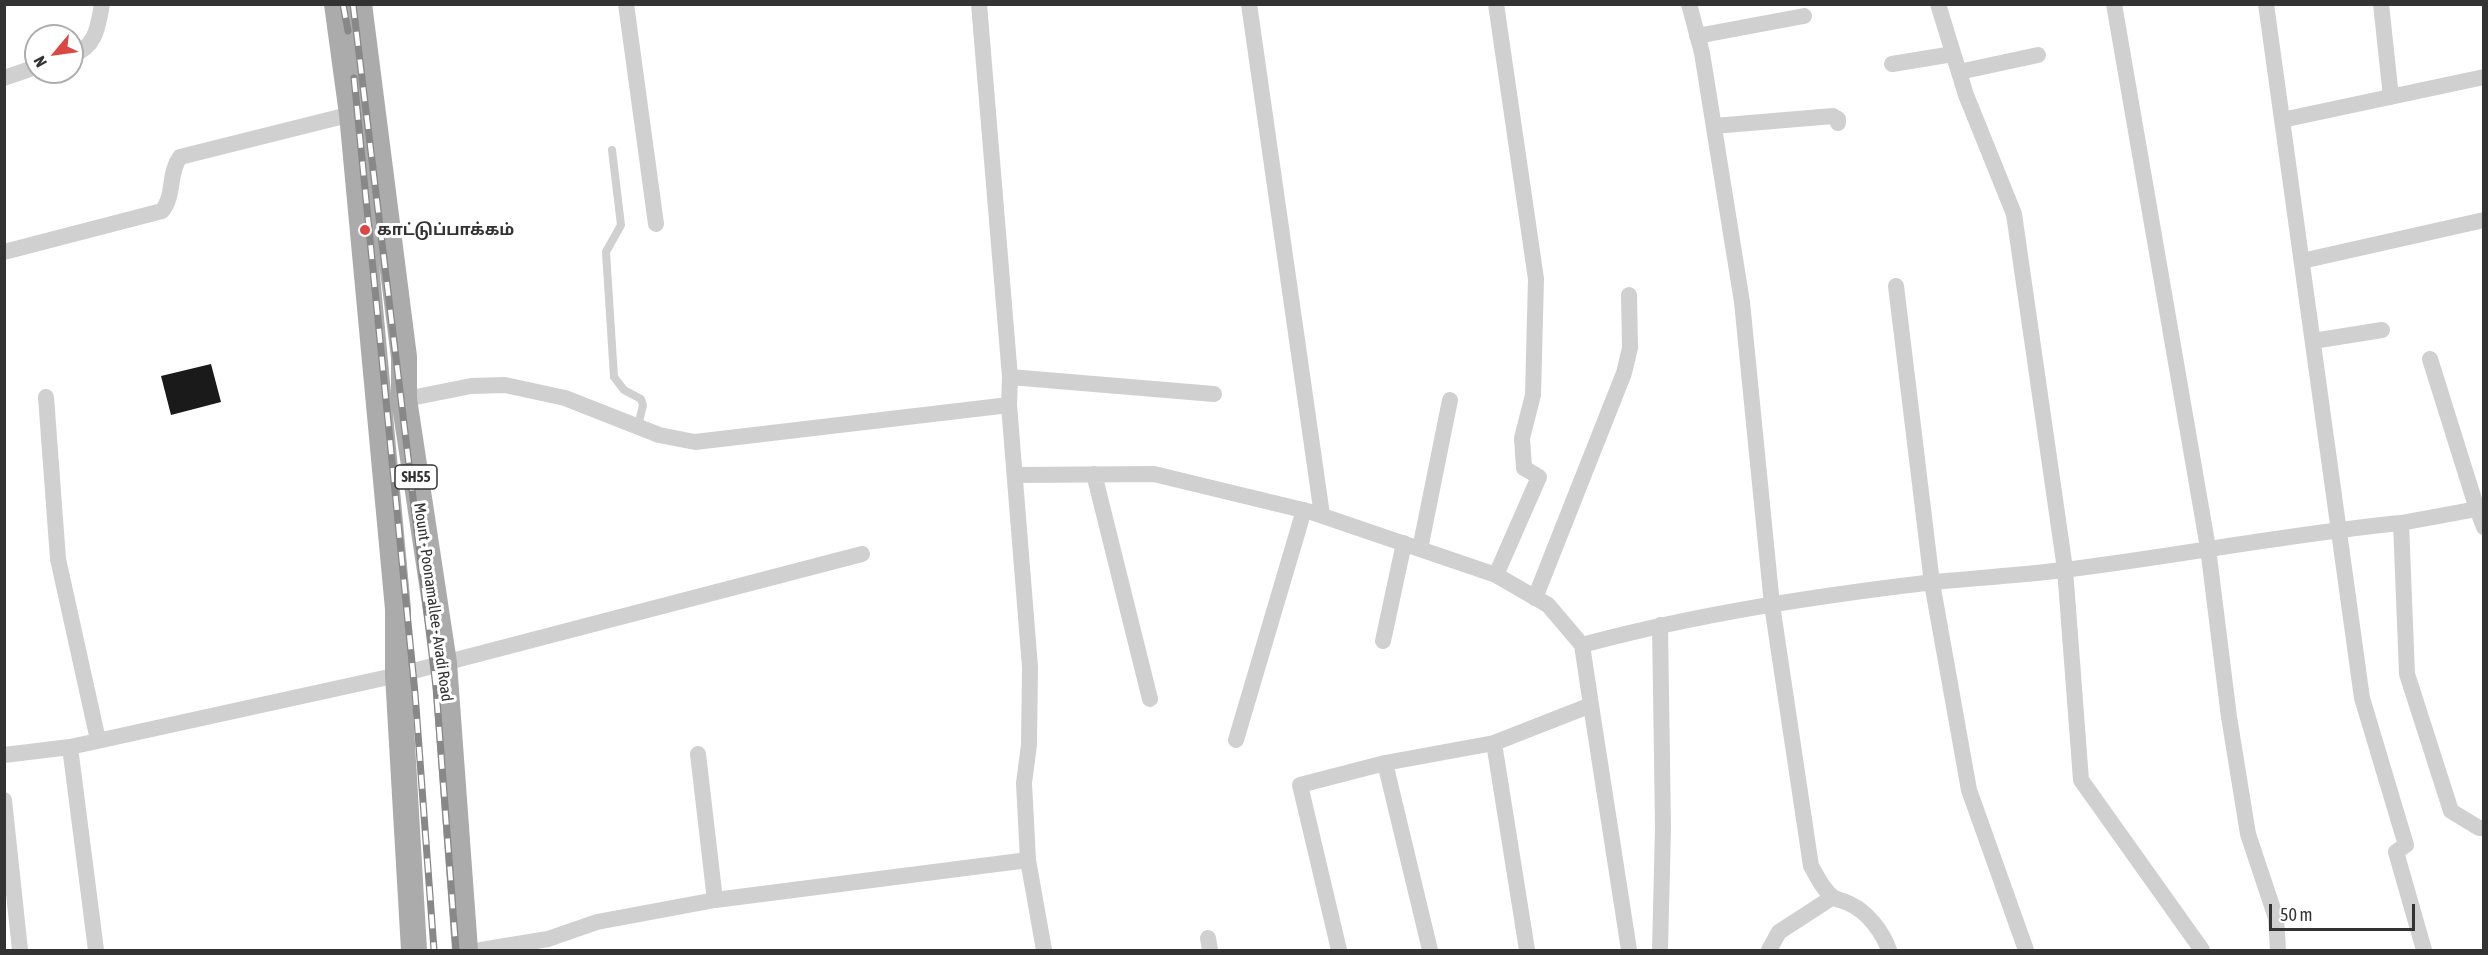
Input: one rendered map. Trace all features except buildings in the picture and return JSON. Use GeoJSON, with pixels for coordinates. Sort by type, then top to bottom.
{"type":"FeatureCollection","features":[{"type":"Feature","properties":{"kind":"main road","name":"Mount - Poonamallee - Avadi Road"},"geometry":{"type":"LineString","coordinates":[[337,4],[352,114],[398,609],[398,675],[414,951]]}},
{"type":"Feature","properties":{"kind":"main road","name":"Mount - Poonamallee - Avadi Road"},"geometry":{"type":"LineString","coordinates":[[358,4],[404,357],[404,399],[444,663],[465,951]]}},
{"type":"Feature","properties":{"kind":"street"},"geometry":{"type":"LineString","coordinates":[[84,51],[96,36],[102,4]]}},
{"type":"Feature","properties":{"kind":"street"},"geometry":{"type":"LineString","coordinates":[[626,4],[656,224]]}},
{"type":"Feature","properties":{"kind":"street"},"geometry":{"type":"LineString","coordinates":[[979,4],[1010,377],[1009,405],[1030,667],[1029,745],[1024,783],[1028,860],[1044,951]]}},
{"type":"Feature","properties":{"kind":"street"},"geometry":{"type":"LineString","coordinates":[[1249,4],[1322,515]]}},
{"type":"Feature","properties":{"kind":"street"},"geometry":{"type":"LineString","coordinates":[[1496,4],[1536,279],[1533,395],[1522,438],[1524,468],[1539,477],[1496,575]]}},
{"type":"Feature","properties":{"kind":"street"},"geometry":{"type":"LineString","coordinates":[[1689,4],[1714,126],[1742,302],[1772,604],[1811,866],[1833,897],[1853,905],[1867,917],[1884,938],[1889,951]]}},
{"type":"Feature","properties":{"kind":"street"},"geometry":{"type":"LineString","coordinates":[[1938,4],[1959,72],[2014,214],[2065,570],[2081,780],[2202,951]]}},
{"type":"Feature","properties":{"kind":"street"},"geometry":{"type":"LineString","coordinates":[[2114,4],[2208,548],[2229,717],[2248,834],[2276,918],[2278,951]]}},
{"type":"Feature","properties":{"kind":"street"},"geometry":{"type":"LineString","coordinates":[[2266,4],[2362,698],[2406,845],[2396,852],[2424,951]]}},
{"type":"Feature","properties":{"kind":"street"},"geometry":{"type":"LineString","coordinates":[[2381,4],[2391,97]]}},
{"type":"Feature","properties":{"kind":"street"},"geometry":{"type":"LineString","coordinates":[[1697,36],[1804,16]]}},
{"type":"Feature","properties":{"kind":"street"},"geometry":{"type":"LineString","coordinates":[[1892,64],[1953,54]]}},
{"type":"Feature","properties":{"kind":"street"},"geometry":{"type":"LineString","coordinates":[[1959,72],[2038,55]]}},
{"type":"Feature","properties":{"kind":"street"},"geometry":{"type":"LineString","coordinates":[[4,78],[24,71]]}},
{"type":"Feature","properties":{"kind":"street"},"geometry":{"type":"LineString","coordinates":[[2282,120],[2484,77]]}},
{"type":"Feature","properties":{"kind":"street"},"geometry":{"type":"LineString","coordinates":[[4,252],[162,211],[168,204],[175,164],[180,157],[352,114]]}},
{"type":"Feature","properties":{"kind":"street"},"geometry":{"type":"LineString","coordinates":[[1714,126],[1833,116],[1838,119],[1838,123]]}},
{"type":"Feature","properties":{"kind":"street"},"geometry":{"type":"LineString","coordinates":[[2302,261],[2484,220]]}},
{"type":"Feature","properties":{"kind":"street"},"geometry":{"type":"LineString","coordinates":[[1896,286],[1932,583],[1969,790],[2026,951]]}},
{"type":"Feature","properties":{"kind":"street"},"geometry":{"type":"LineString","coordinates":[[1535,598],[1624,373],[1630,348],[1629,295]]}},
{"type":"Feature","properties":{"kind":"street"},"geometry":{"type":"LineString","coordinates":[[2313,341],[2382,330]]}},
{"type":"Feature","properties":{"kind":"street"},"geometry":{"type":"LineString","coordinates":[[2430,360],[2480,508],[2484,527]]}},
{"type":"Feature","properties":{"kind":"street"},"geometry":{"type":"LineString","coordinates":[[1010,377],[1214,394]]}},
{"type":"Feature","properties":{"kind":"street"},"geometry":{"type":"LineString","coordinates":[[379,406],[471,386],[505,385],[566,398],[659,435],[695,442],[1009,405]]}},
{"type":"Feature","properties":{"kind":"street"},"geometry":{"type":"LineString","coordinates":[[46,397],[58,559],[98,740]]}},
{"type":"Feature","properties":{"kind":"street"},"geometry":{"type":"LineString","coordinates":[[1420,549],[1450,400]]}},
{"type":"Feature","properties":{"kind":"street"},"geometry":{"type":"LineString","coordinates":[[1094,474],[1150,699]]}},
{"type":"Feature","properties":{"kind":"street"},"geometry":{"type":"LineString","coordinates":[[1015,475],[1154,474],[1304,510],[1496,575],[1548,605],[1582,645],[1629,951]]}},
{"type":"Feature","properties":{"kind":"street"},"geometry":{"type":"LineString","coordinates":[[1582,645],[1660,625],[1772,604],[1932,583],[2065,570],[2339,529],[2401,523],[2480,508]]}},
{"type":"Feature","properties":{"kind":"street"},"geometry":{"type":"LineString","coordinates":[[1236,740],[1304,510]]}},
{"type":"Feature","properties":{"kind":"street"},"geometry":{"type":"LineString","coordinates":[[2401,523],[2407,674],[2451,811],[2479,828],[2484,828]]}},
{"type":"Feature","properties":{"kind":"street"},"geometry":{"type":"LineString","coordinates":[[1383,641],[1404,543]]}},
{"type":"Feature","properties":{"kind":"street"},"geometry":{"type":"LineString","coordinates":[[4,755],[70,747],[398,675],[862,554]]}},
{"type":"Feature","properties":{"kind":"street"},"geometry":{"type":"LineString","coordinates":[[1660,625],[1663,816],[1660,951]]}},
{"type":"Feature","properties":{"kind":"street"},"geometry":{"type":"LineString","coordinates":[[1339,951],[1300,786],[1385,764],[1494,742],[1591,705]]}},
{"type":"Feature","properties":{"kind":"street"},"geometry":{"type":"LineString","coordinates":[[1494,742],[1527,951]]}},
{"type":"Feature","properties":{"kind":"street"},"geometry":{"type":"LineString","coordinates":[[70,747],[96,951]]}},
{"type":"Feature","properties":{"kind":"street"},"geometry":{"type":"LineString","coordinates":[[698,754],[715,900]]}},
{"type":"Feature","properties":{"kind":"street"},"geometry":{"type":"LineString","coordinates":[[1385,764],[1430,951]]}},
{"type":"Feature","properties":{"kind":"street"},"geometry":{"type":"LineString","coordinates":[[4,800],[20,951]]}},
{"type":"Feature","properties":{"kind":"street"},"geometry":{"type":"LineString","coordinates":[[481,951],[548,939],[597,922],[715,900],[1028,860]]}},
{"type":"Feature","properties":{"kind":"street"},"geometry":{"type":"LineString","coordinates":[[1769,951],[1779,932],[1833,897]]}},
{"type":"Feature","properties":{"kind":"lane"},"geometry":{"type":"LineString","coordinates":[[612,150],[621,225],[606,252],[614,377],[624,390],[641,399],[643,405],[638,426]]}},
{"type":"Feature","properties":{"kind":"railway"},"geometry":{"type":"LineString","coordinates":[[343,4],[348,31]]}},
{"type":"Feature","properties":{"kind":"railway"},"geometry":{"type":"LineString","coordinates":[[353,4],[436,687],[456,950]]}},
{"type":"Feature","properties":{"kind":"railway"},"geometry":{"type":"LineString","coordinates":[[354,78],[415,693],[434,950]]}},
{"type":"Feature","properties":{"kind":"place","name":"காட்டுப்பாக்கம்"},"geometry":{"type":"Point","coordinates":[365,230]}}]}
